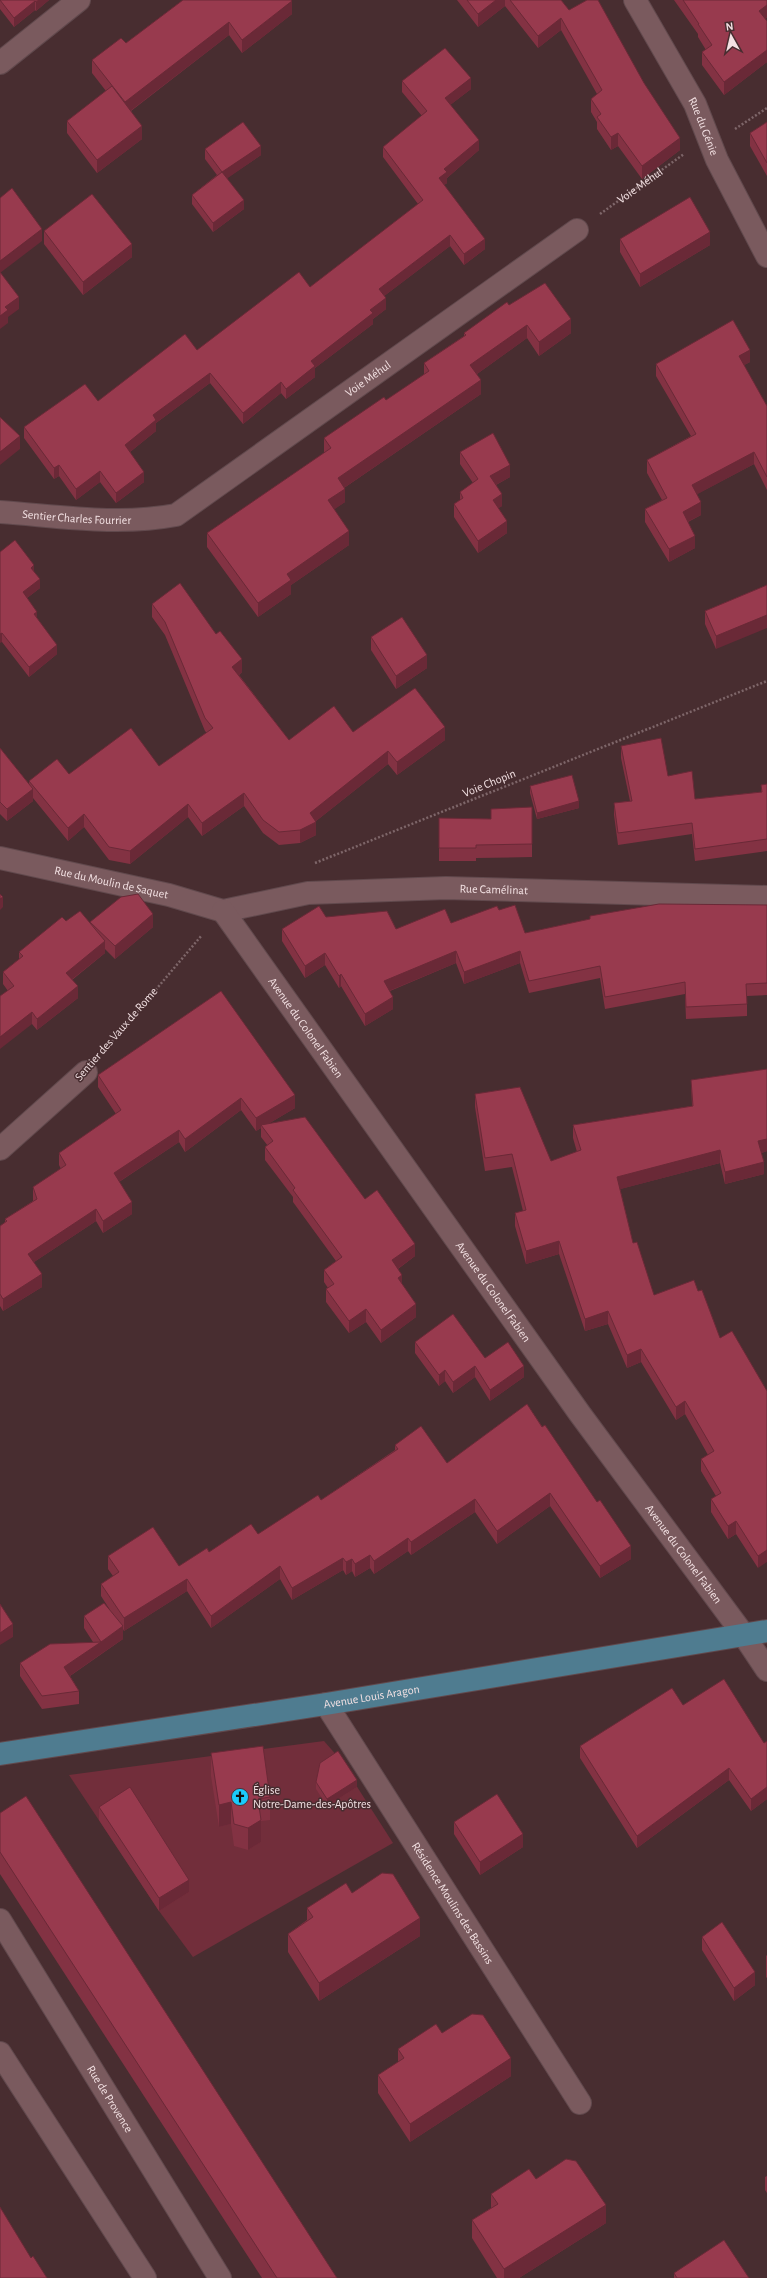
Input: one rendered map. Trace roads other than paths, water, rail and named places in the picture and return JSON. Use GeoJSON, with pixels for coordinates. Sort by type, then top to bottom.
{"type":"FeatureCollection","features":[{"type":"Feature","properties":{"kind":"main road","name":"Avenue Louis Aragon"},"geometry":{"type":"LineString","coordinates":[[0,1754],[326,1704],[767,1630]]}},
{"type":"Feature","properties":{"kind":"street"},"geometry":{"type":"LineString","coordinates":[[0,63],[80,0]]}},
{"type":"Feature","properties":{"kind":"street","name":"Rue du Génie"},"geometry":{"type":"LineString","coordinates":[[635,0],[695,104],[718,160],[767,256]]}},
{"type":"Feature","properties":{"kind":"street","name":"Voie Méhul"},"geometry":{"type":"LineString","coordinates":[[154,519],[176,514],[577,230]]}},
{"type":"Feature","properties":{"kind":"street","name":"Sentier Charles Fourrier"},"geometry":{"type":"LineString","coordinates":[[0,512],[103,520],[154,519]]}},
{"type":"Feature","properties":{"kind":"street","name":"Rue du Moulin de Saquet"},"geometry":{"type":"LineString","coordinates":[[0,858],[169,896],[223,910]]}},
{"type":"Feature","properties":{"kind":"street","name":"Rue Camélinat"},"geometry":{"type":"LineString","coordinates":[[223,910],[308,893],[446,888],[767,896]]}},
{"type":"Feature","properties":{"kind":"street","name":"Avenue du Colonel Fabien"},"geometry":{"type":"LineString","coordinates":[[223,910],[576,1407],[743,1634],[767,1670]]}},
{"type":"Feature","properties":{"kind":"street","name":"Sentier des Vaux de Rome"},"geometry":{"type":"LineString","coordinates":[[0,1149],[86,1072]]}},
{"type":"Feature","properties":{"kind":"street","name":"Résidence Moulins des Bassins"},"geometry":{"type":"LineString","coordinates":[[326,1704],[580,2103]]}},
{"type":"Feature","properties":{"kind":"street","name":"Rue de Provence"},"geometry":{"type":"LineString","coordinates":[[0,1920],[220,2278]]}},
{"type":"Feature","properties":{"kind":"street"},"geometry":{"type":"LineString","coordinates":[[0,2053],[145,2278]]}},
{"type":"Feature","properties":{"kind":"place","name":"Église Notre-Dame-des-Apôtres"},"geometry":{"type":"Point","coordinates":[240,1797]}}]}
